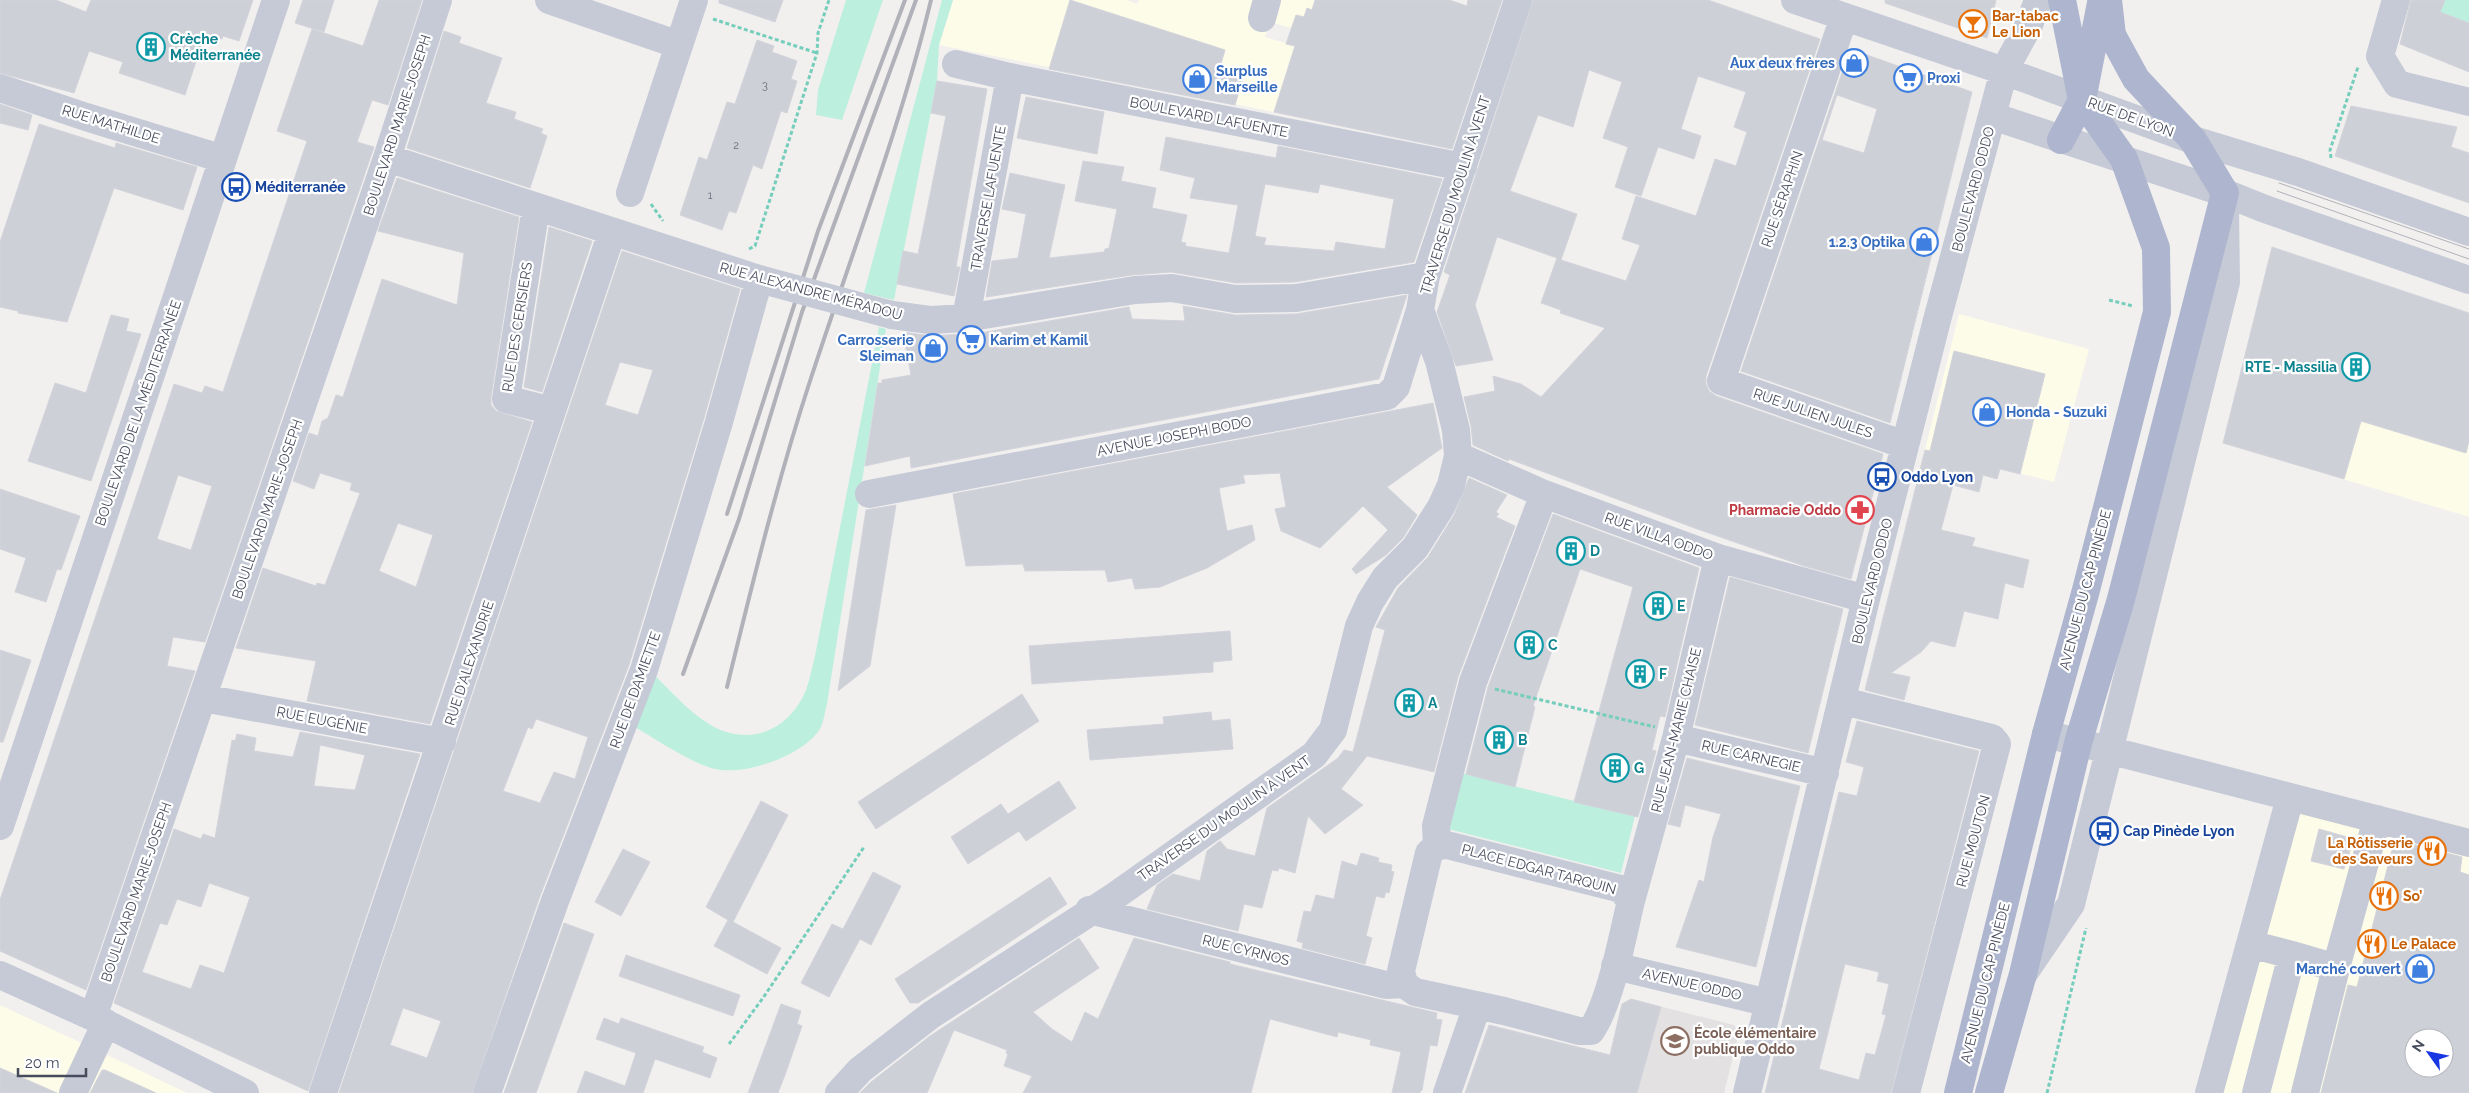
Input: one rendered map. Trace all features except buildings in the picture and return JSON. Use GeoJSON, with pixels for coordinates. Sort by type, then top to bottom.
{"type":"FeatureCollection","features":[{"type":"Feature","properties":{"kind":"main road"},"geometry":{"type":"LineString","coordinates":[[2062,0],[2082,100]]}},
{"type":"Feature","properties":{"kind":"main road"},"geometry":{"type":"LineString","coordinates":[[2061,140],[2082,100],[2102,0]]}},
{"type":"Feature","properties":{"kind":"main road"},"geometry":{"type":"LineString","coordinates":[[1989,1093],[2023,974],[2078,743],[2121,599],[2225,193],[2193,140],[2136,79],[2112,35],[2108,0]]}},
{"type":"Feature","properties":{"kind":"main road","name":"AVENUE DU CAP PINÈDE"},"geometry":{"type":"LineString","coordinates":[[1958,1093],[2046,734],[2086,590],[2157,312],[2156,248],[2124,160],[2082,100]]}},
{"type":"Feature","properties":{"kind":"street","name":"BOULEVARD DE LA MÉDITERRANÉE"},"geometry":{"type":"LineString","coordinates":[[0,826],[276,0]]}},
{"type":"Feature","properties":{"kind":"street","name":"BOULEVARD MARIE-JOSEPH"},"geometry":{"type":"LineString","coordinates":[[73,1093],[100,1020],[203,698],[387,158],[438,0]]}},
{"type":"Feature","properties":{"kind":"street"},"geometry":{"type":"LineString","coordinates":[[548,0],[678,45]]}},
{"type":"Feature","properties":{"kind":"street","name":"TRAVERSE DU MOULIN À VENT"},"geometry":{"type":"LineString","coordinates":[[839,1093],[860,1070],[931,1015],[1089,910],[1115,896],[1314,754],[1333,730],[1358,626],[1385,578],[1415,548],[1441,507],[1451,485],[1458,456],[1456,430],[1439,361],[1420,310],[1426,276],[1518,0]]}},
{"type":"Feature","properties":{"kind":"street","name":"RUE DE LYON"},"geometry":{"type":"LineString","coordinates":[[1795,0],[2004,71],[2193,140],[2298,172],[2469,232]]}},
{"type":"Feature","properties":{"kind":"street","name":"BOULEVARD ODDO"},"geometry":{"type":"LineString","coordinates":[[1747,1093],[1826,773],[1866,599],[1992,116],[2004,71],[2029,25],[2038,0]]}},
{"type":"Feature","properties":{"kind":"street"},"geometry":{"type":"LineString","coordinates":[[2396,0],[2380,56],[2386,70],[2397,84],[2469,102]]}},
{"type":"Feature","properties":{"kind":"street"},"geometry":{"type":"LineString","coordinates":[[630,193],[692,6]]}},
{"type":"Feature","properties":{"kind":"street","name":"RUE SÉRAPHIN"},"geometry":{"type":"LineString","coordinates":[[1721,381],[1844,17]]}},
{"type":"Feature","properties":{"kind":"street","name":"BOULEVARD LAFUENTE"},"geometry":{"type":"LineString","coordinates":[[956,64],[1010,77],[1463,167]]}},
{"type":"Feature","properties":{"kind":"street","name":"TRAVERSE LAFUENTE"},"geometry":{"type":"LineString","coordinates":[[966,318],[1010,77]]}},
{"type":"Feature","properties":{"kind":"street","name":"RUE MATHILDE"},"geometry":{"type":"LineString","coordinates":[[0,88],[86,117],[223,159]]}},
{"type":"Feature","properties":{"kind":"street"},"geometry":{"type":"LineString","coordinates":[[1992,116],[2225,193],[2469,280]]}},
{"type":"Feature","properties":{"kind":"street","name":"RUE ALEXANDRE MÉRADOU"},"geometry":{"type":"LineString","coordinates":[[387,158],[759,279],[892,315],[930,320],[966,318],[1135,290],[1172,288],[1235,299],[1296,298],[1426,276]]}},
{"type":"Feature","properties":{"kind":"street"},"geometry":{"type":"LineString","coordinates":[[2023,974],[2071,904],[2226,282],[2225,193]]}},
{"type":"Feature","properties":{"kind":"street","name":"RUE DES CERISIERS"},"geometry":{"type":"LineString","coordinates":[[536,207],[506,399],[552,411]]}},
{"type":"Feature","properties":{"kind":"street","name":"RUE D'ALEXANDRIE"},"geometry":{"type":"LineString","coordinates":[[323,1093],[612,232]]}},
{"type":"Feature","properties":{"kind":"street","name":"RUE DE DAMIETTE"},"geometry":{"type":"LineString","coordinates":[[487,1093],[555,901],[644,670],[719,422],[759,279]]}},
{"type":"Feature","properties":{"kind":"street","name":"AVENUE JOSEPH BODO"},"geometry":{"type":"LineString","coordinates":[[869,494],[1387,396],[1396,387],[1420,310]]}},
{"type":"Feature","properties":{"kind":"street","name":"RUE JULIEN JULES"},"geometry":{"type":"LineString","coordinates":[[1721,381],[1905,446]]}},
{"type":"Feature","properties":{"kind":"street","name":"RUE VILLA ODDO"},"geometry":{"type":"LineString","coordinates":[[1458,456],[1544,494],[1718,558],[1866,599]]}},
{"type":"Feature","properties":{"kind":"street"},"geometry":{"type":"LineString","coordinates":[[1404,984],[1401,971],[1404,955],[1429,853],[1437,846],[1436,826],[1473,682],[1544,494]]}},
{"type":"Feature","properties":{"kind":"street","name":"RUE JEAN-MARIE CHAISE"},"geometry":{"type":"LineString","coordinates":[[1631,901],[1667,733],[1718,558]]}},
{"type":"Feature","properties":{"kind":"street","name":"RUE EUGÉNIE"},"geometry":{"type":"LineString","coordinates":[[203,698],[442,742]]}},
{"type":"Feature","properties":{"kind":"street","name":"RUE MOUTON"},"geometry":{"type":"LineString","coordinates":[[1843,701],[1992,738],[1997,744],[1906,1093]]}},
{"type":"Feature","properties":{"kind":"street","name":"RUE CARNEGIE"},"geometry":{"type":"LineString","coordinates":[[1667,733],[1826,773]]}},
{"type":"Feature","properties":{"kind":"street"},"geometry":{"type":"LineString","coordinates":[[2046,734],[2469,843]]}},
{"type":"Feature","properties":{"kind":"street"},"geometry":{"type":"LineString","coordinates":[[2209,1093],[2290,798]]}},
{"type":"Feature","properties":{"kind":"street"},"geometry":{"type":"LineString","coordinates":[[2305,1093],[2336,968],[2377,820]]}},
{"type":"Feature","properties":{"kind":"street","name":"PLACE EDGAR TARQUIN"},"geometry":{"type":"LineString","coordinates":[[1404,984],[1415,992],[1579,1032],[1591,1031],[1598,1020],[1615,966],[1631,901],[1621,889],[1447,845],[1437,846]]}},
{"type":"Feature","properties":{"kind":"street","name":"RUE CYRNOS"},"geometry":{"type":"LineString","coordinates":[[1089,910],[1386,985],[1404,984]]}},
{"type":"Feature","properties":{"kind":"street"},"geometry":{"type":"LineString","coordinates":[[2250,944],[2336,968]]}},
{"type":"Feature","properties":{"kind":"street"},"geometry":{"type":"LineString","coordinates":[[2256,1093],[2292,955]]}},
{"type":"Feature","properties":{"kind":"street","name":"AVENUE ODDO"},"geometry":{"type":"LineString","coordinates":[[1615,966],[1769,1003]]}},
{"type":"Feature","properties":{"kind":"street"},"geometry":{"type":"LineString","coordinates":[[0,975],[100,1020],[245,1093]]}},
{"type":"Feature","properties":{"kind":"street"},"geometry":{"type":"LineString","coordinates":[[1447,1093],[1477,1006]]}},
{"type":"Feature","properties":{"kind":"path"},"geometry":{"type":"LineString","coordinates":[[740,249],[748,250],[755,246],[817,53],[818,33],[829,0]]}},
{"type":"Feature","properties":{"kind":"path"},"geometry":{"type":"LineString","coordinates":[[692,6],[817,53]]}},
{"type":"Feature","properties":{"kind":"path"},"geometry":{"type":"LineString","coordinates":[[2332,164],[2330,150],[2359,66]]}},
{"type":"Feature","properties":{"kind":"path"},"geometry":{"type":"LineString","coordinates":[[630,193],[650,202],[664,221],[672,224]]}},
{"type":"Feature","properties":{"kind":"path"},"geometry":{"type":"LineString","coordinates":[[1473,682],[1536,700],[1595,712],[1667,733]]}},
{"type":"Feature","properties":{"kind":"path"},"geometry":{"type":"LineString","coordinates":[[729,1044],[763,998],[864,847]]}},
{"type":"Feature","properties":{"kind":"shaded area","name":"Surplus Marseille"},"geometry":{"type":"Polygon","coordinates":[[[953,0],[1127,0],[1137,4],[1139,0],[1315,0],[1312,10],[1307,8],[1304,17],[1296,15],[1291,28],[1270,22],[1265,37],[1295,46],[1274,112],[939,45],[953,0]]]}},
{"type":"Feature","properties":{"kind":"shaded area","name":"RTE - Massilia"},"geometry":{"type":"Polygon","coordinates":[[[2272,247],[2469,313],[2469,517],[2223,443],[2272,247]]]}},
{"type":"Feature","properties":{"kind":"shaded area"},"geometry":{"type":"Polygon","coordinates":[[[1959,314],[2089,349],[2054,482],[1925,450],[1959,314]]]}},
{"type":"Feature","properties":{"kind":"shaded area"},"geometry":{"type":"Polygon","coordinates":[[[2282,783],[2469,828],[2469,1093],[2202,1093],[2282,783]]]}},
{"type":"Feature","properties":{"kind":"shaded area","name":"École élémentaire publique Oddo"},"geometry":{"type":"Polygon","coordinates":[[[1631,999],[1734,1025],[1739,1033],[1724,1093],[1576,1093],[1586,1049],[1610,1055],[1622,1004],[1631,999]]]}},
{"type":"Feature","properties":{"kind":"shaded area"},"geometry":{"type":"Polygon","coordinates":[[[0,1005],[103,1053],[187,1093],[0,1093],[0,1005]]]}},
{"type":"Feature","properties":{"kind":"green space"},"geometry":{"type":"Polygon","coordinates":[[[846,0],[883,0],[842,120],[816,115],[818,90],[846,0]]]}},
{"type":"Feature","properties":{"kind":"green space"},"geometry":{"type":"Polygon","coordinates":[[[942,0],[953,0],[939,45],[937,81],[894,300],[864,293],[942,0]]]}},
{"type":"Feature","properties":{"kind":"green space"},"geometry":{"type":"Polygon","coordinates":[[[2445,0],[2469,0],[2469,23],[2421,5],[2445,0]]]}},
{"type":"Feature","properties":{"kind":"green space"},"geometry":{"type":"Polygon","coordinates":[[[879,327],[886,329],[827,704],[821,727],[802,746],[774,761],[758,766],[728,770],[715,769],[695,762],[633,726],[652,673],[686,707],[701,719],[724,731],[738,735],[752,735],[778,725],[799,704],[806,690],[815,656],[879,327]]]}},
{"type":"Feature","properties":{"kind":"green space"},"geometry":{"type":"Polygon","coordinates":[[[1462,773],[1635,816],[1621,873],[1448,829],[1462,773]]]}},
{"type":"Feature","properties":{"kind":"tram line"},"geometry":{"type":"LineString","coordinates":[[2279,183],[2469,249]]}},
{"type":"Feature","properties":{"kind":"tram line"},"geometry":{"type":"LineString","coordinates":[[2277,191],[2469,259]]}},
{"type":"Feature","properties":{"kind":"railway"},"geometry":{"type":"LineString","coordinates":[[727,514],[818,231],[905,0]]}},
{"type":"Feature","properties":{"kind":"railway"},"geometry":{"type":"LineString","coordinates":[[683,674],[739,519],[802,312],[916,0]]}},
{"type":"Feature","properties":{"kind":"railway"},"geometry":{"type":"LineString","coordinates":[[727,687],[787,457],[810,381],[890,144],[919,48],[931,0]]}},
{"type":"Feature","properties":{"kind":"place","name":"Bar-tabac Le Lion"},"geometry":{"type":"Point","coordinates":[1973,24]}},
{"type":"Feature","properties":{"kind":"place","name":"Crèche Méditerranée"},"geometry":{"type":"Point","coordinates":[151,47]}},
{"type":"Feature","properties":{"kind":"place","name":"Aux deux frères"},"geometry":{"type":"Point","coordinates":[1854,63]}},
{"type":"Feature","properties":{"kind":"place","name":"Proxi"},"geometry":{"type":"Point","coordinates":[1908,78]}},
{"type":"Feature","properties":{"kind":"place","name":"Surplus Marseille"},"geometry":{"type":"Point","coordinates":[1197,79]}},
{"type":"Feature","properties":{"kind":"place","name":"Méditerranée"},"geometry":{"type":"Point","coordinates":[236,187]}},
{"type":"Feature","properties":{"kind":"place","name":"1.2.3 Optika"},"geometry":{"type":"Point","coordinates":[1924,242]}},
{"type":"Feature","properties":{"kind":"place","name":"Karim et Kamil"},"geometry":{"type":"Point","coordinates":[971,340]}},
{"type":"Feature","properties":{"kind":"place","name":"Carrosserie Sleiman"},"geometry":{"type":"Point","coordinates":[933,348]}},
{"type":"Feature","properties":{"kind":"place","name":"RTE - Massilia"},"geometry":{"type":"Point","coordinates":[2356,367]}},
{"type":"Feature","properties":{"kind":"place","name":"Honda - Suzuki"},"geometry":{"type":"Point","coordinates":[1987,412]}},
{"type":"Feature","properties":{"kind":"place","name":"Oddo Lyon"},"geometry":{"type":"Point","coordinates":[1882,477]}},
{"type":"Feature","properties":{"kind":"place","name":"Pharmacie Oddo"},"geometry":{"type":"Point","coordinates":[1860,510]}},
{"type":"Feature","properties":{"kind":"place","name":"D"},"geometry":{"type":"Point","coordinates":[1571,551]}},
{"type":"Feature","properties":{"kind":"place","name":"E"},"geometry":{"type":"Point","coordinates":[1658,606]}},
{"type":"Feature","properties":{"kind":"place","name":"C"},"geometry":{"type":"Point","coordinates":[1529,645]}},
{"type":"Feature","properties":{"kind":"place","name":"F"},"geometry":{"type":"Point","coordinates":[1640,674]}},
{"type":"Feature","properties":{"kind":"place","name":"A"},"geometry":{"type":"Point","coordinates":[1409,703]}},
{"type":"Feature","properties":{"kind":"place","name":"B"},"geometry":{"type":"Point","coordinates":[1499,740]}},
{"type":"Feature","properties":{"kind":"place","name":"G"},"geometry":{"type":"Point","coordinates":[1615,768]}},
{"type":"Feature","properties":{"kind":"place","name":"Cap Pinède Lyon"},"geometry":{"type":"Point","coordinates":[2104,831]}},
{"type":"Feature","properties":{"kind":"place","name":"La Rôtisserie des Saveurs"},"geometry":{"type":"Point","coordinates":[2432,851]}},
{"type":"Feature","properties":{"kind":"place","name":"So’"},"geometry":{"type":"Point","coordinates":[2384,896]}},
{"type":"Feature","properties":{"kind":"place","name":"Le Palace"},"geometry":{"type":"Point","coordinates":[2372,944]}},
{"type":"Feature","properties":{"kind":"place","name":"Marché couvert"},"geometry":{"type":"Point","coordinates":[2420,969]}},
{"type":"Feature","properties":{"kind":"place","name":"École élémentaire publique Oddo"},"geometry":{"type":"Point","coordinates":[1675,1041]}}]}
